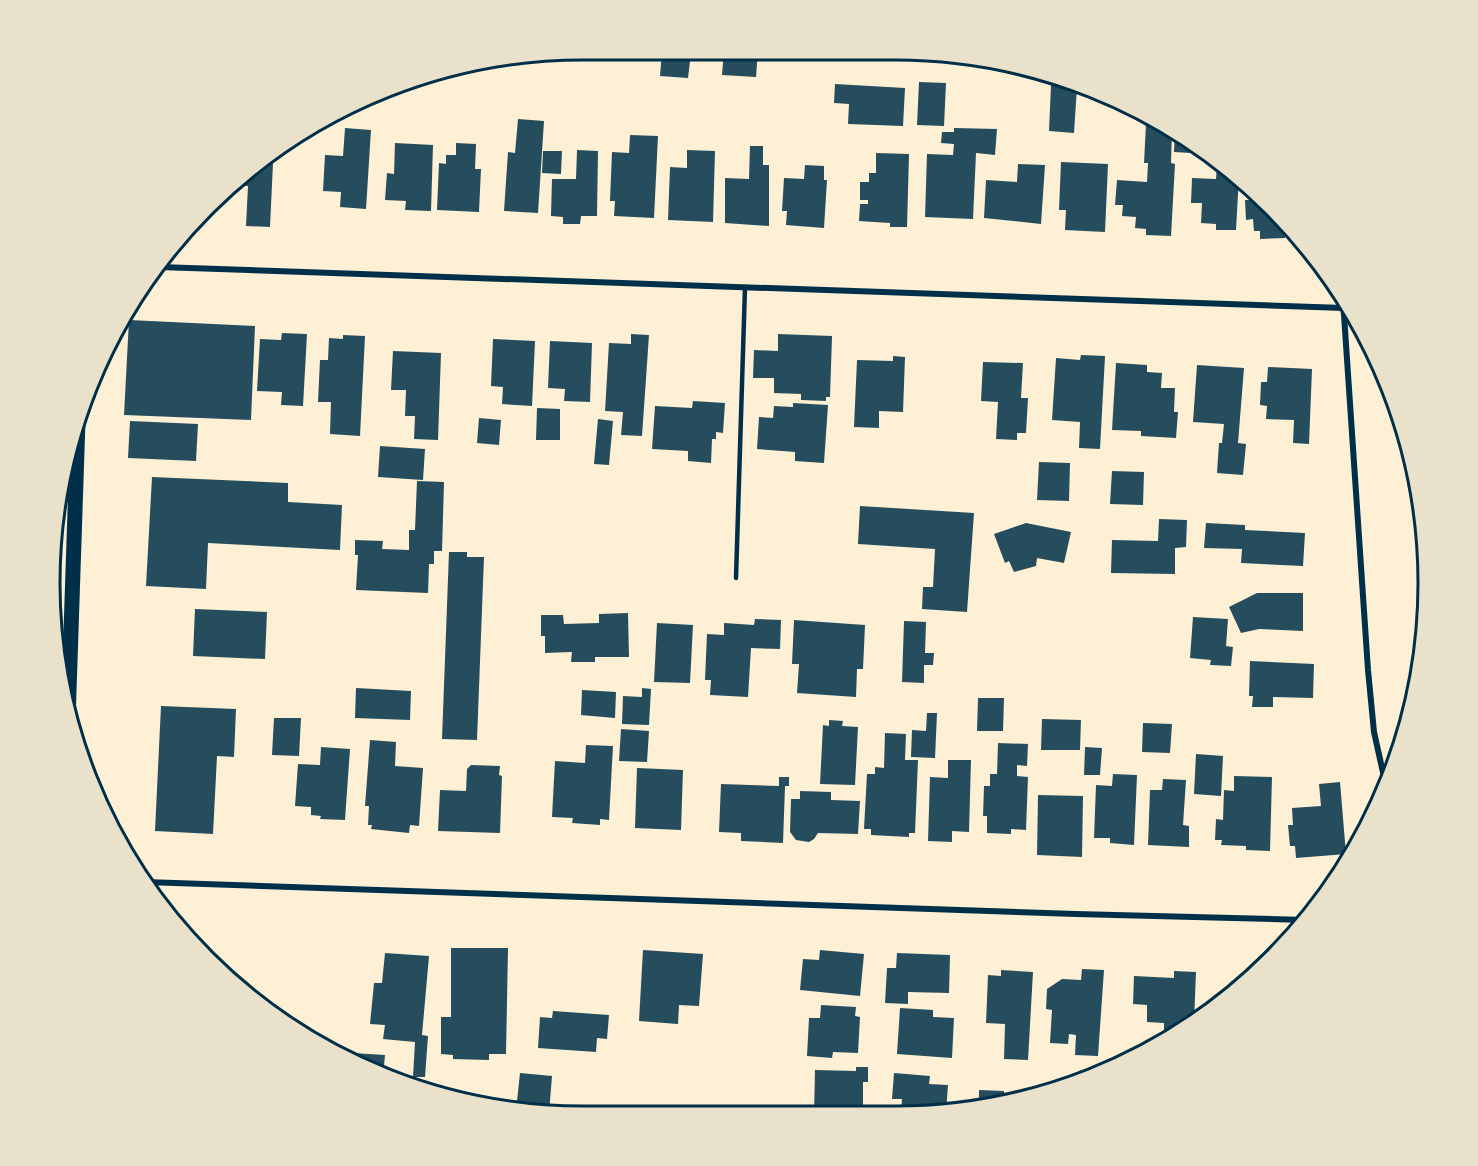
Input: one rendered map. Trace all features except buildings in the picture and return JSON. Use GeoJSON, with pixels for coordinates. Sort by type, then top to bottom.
{"type":"FeatureCollection","features":[{"type":"Feature","properties":{"kind":"main road"},"geometry":{"type":"LineString","coordinates":[[69,681],[77,452]]}},
{"type":"Feature","properties":{"kind":"street"},"geometry":{"type":"LineString","coordinates":[[166,267],[1340,308]]}},
{"type":"Feature","properties":{"kind":"street"},"geometry":{"type":"LineString","coordinates":[[1345,316],[1368,670],[1374,732],[1383,771]]}},
{"type":"Feature","properties":{"kind":"street"},"geometry":{"type":"LineString","coordinates":[[154,882],[1295,920]]}},
{"type":"Feature","properties":{"kind":"lane"},"geometry":{"type":"LineString","coordinates":[[736,578],[745,287]]}}]}
